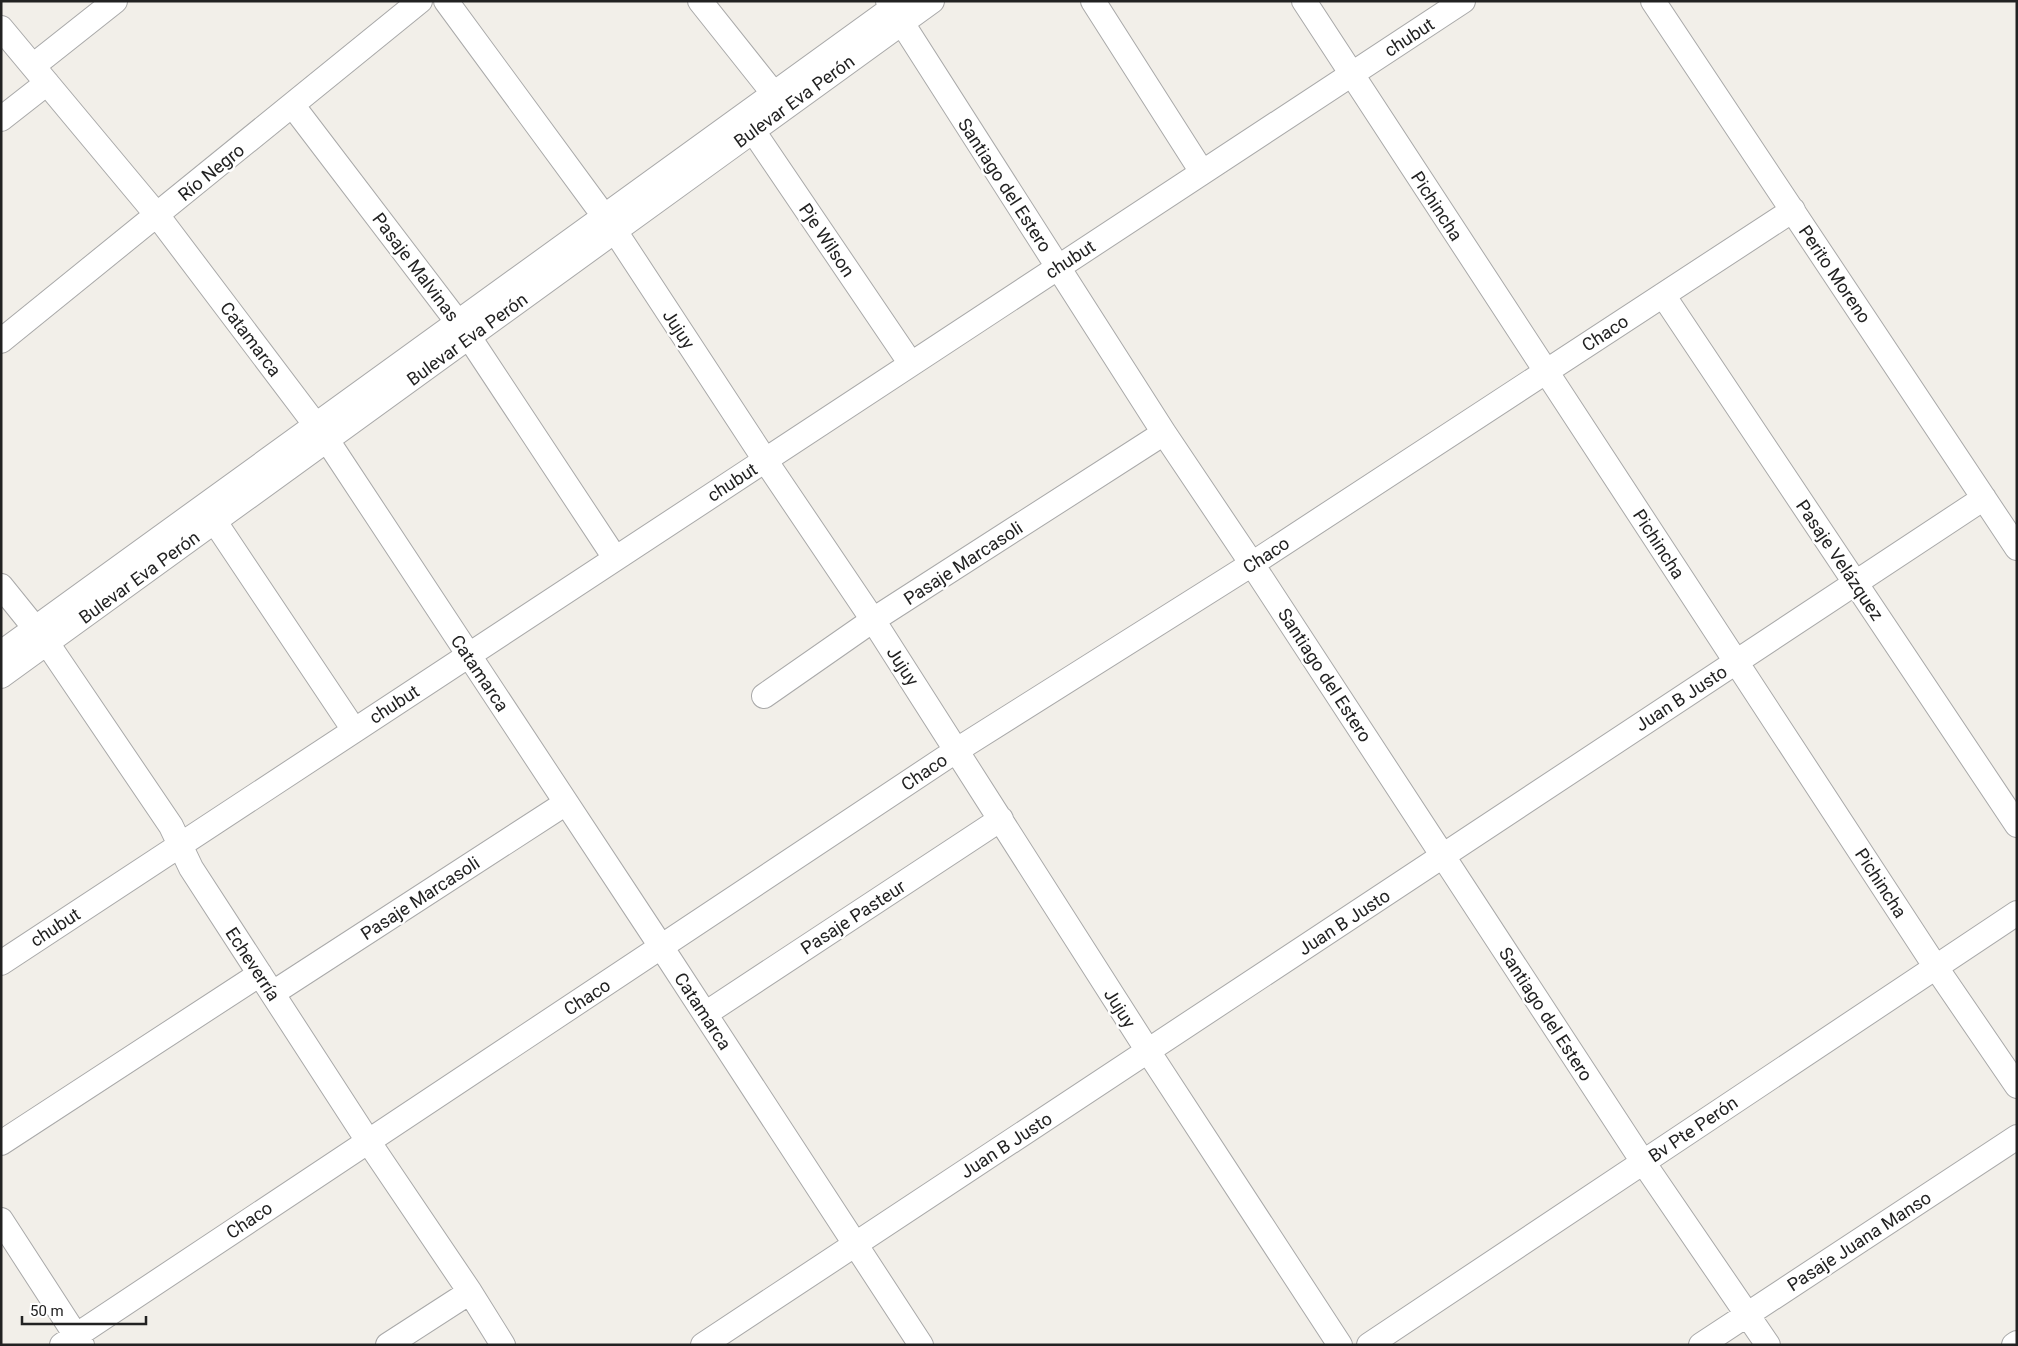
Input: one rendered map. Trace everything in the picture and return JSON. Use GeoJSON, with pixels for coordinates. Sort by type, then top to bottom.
{"type":"FeatureCollection","features":[{"type":"Feature","properties":{"kind":"street"},"geometry":{"type":"LineString","coordinates":[[1,120],[40,75],[115,1]]}},
{"type":"Feature","properties":{"kind":"street","name":"Río Negro"},"geometry":{"type":"LineString","coordinates":[[1,341],[293,106],[420,1]]}},
{"type":"Feature","properties":{"kind":"street","name":"Jujuy"},"geometry":{"type":"LineString","coordinates":[[446,1],[610,224],[873,620],[1148,1051],[1340,1345]]}},
{"type":"Feature","properties":{"kind":"street"},"geometry":{"type":"LineString","coordinates":[[700,1],[774,94]]}},
{"type":"Feature","properties":{"kind":"street","name":"Bulevar Eva Perón"},"geometry":{"type":"LineString","coordinates":[[748,123],[774,94],[896,8],[932,1]]}},
{"type":"Feature","properties":{"kind":"street"},"geometry":{"type":"LineString","coordinates":[[1093,1],[1202,172]]}},
{"type":"Feature","properties":{"kind":"street","name":"Pichincha"},"geometry":{"type":"LineString","coordinates":[[1304,1],[1935,966],[2017,1086]]}},
{"type":"Feature","properties":{"kind":"street","name":"chubut"},"geometry":{"type":"LineString","coordinates":[[1,963],[1463,1]]}},
{"type":"Feature","properties":{"kind":"street","name":"Perito Moreno"},"geometry":{"type":"LineString","coordinates":[[1653,1],[2017,548]]}},
{"type":"Feature","properties":{"kind":"street","name":"Bulevar Eva Perón"},"geometry":{"type":"LineString","coordinates":[[1,676],[42,636],[748,123],[896,8]]}},
{"type":"Feature","properties":{"kind":"street","name":"Santiago del Estero"},"geometry":{"type":"LineString","coordinates":[[896,8],[1058,268],[1164,433],[1252,564],[1643,1162],[1768,1345]]}},
{"type":"Feature","properties":{"kind":"street","name":"Catamarca"},"geometry":{"type":"LineString","coordinates":[[1,28],[158,215],[321,433],[706,1014],[921,1345]]}},
{"type":"Feature","properties":{"kind":"street","name":"Pasaje Malvinas"},"geometry":{"type":"LineString","coordinates":[[293,106],[464,330],[615,558]]}},
{"type":"Feature","properties":{"kind":"street","name":"Pje Wilson"},"geometry":{"type":"LineString","coordinates":[[748,123],[911,364]]}},
{"type":"Feature","properties":{"kind":"street","name":"Chaco"},"geometry":{"type":"LineString","coordinates":[[74,1342],[368,1141],[662,948],[957,750],[1252,564],[1793,210]]}},
{"type":"Feature","properties":{"kind":"street","name":"Pasaje Velázquez"},"geometry":{"type":"LineString","coordinates":[[1663,295],[2017,825]]}},
{"type":"Feature","properties":{"kind":"street","name":"Bulevar Eva Perón"},"geometry":{"type":"LineString","coordinates":[[1,653],[42,636],[215,522],[321,433]]}},
{"type":"Feature","properties":{"kind":"street","name":"Pasaje Marcasoli"},"geometry":{"type":"LineString","coordinates":[[764,696],[873,620],[1164,433]]}},
{"type":"Feature","properties":{"kind":"street","name":"Juan B Justo"},"geometry":{"type":"LineString","coordinates":[[703,1345],[1984,498]]}},
{"type":"Feature","properties":{"kind":"street"},"geometry":{"type":"LineString","coordinates":[[215,522],[354,730]]}},
{"type":"Feature","properties":{"kind":"street","name":"Echeverría"},"geometry":{"type":"LineString","coordinates":[[1,586],[42,636],[171,826],[181,844],[190,868],[503,1345]]}},
{"type":"Feature","properties":{"kind":"street","name":"Pasaje Marcasoli"},"geometry":{"type":"LineString","coordinates":[[273,993],[566,803]]}},
{"type":"Feature","properties":{"kind":"street","name":"Pasaje Pasteur"},"geometry":{"type":"LineString","coordinates":[[706,1014],[1001,819]]}},
{"type":"Feature","properties":{"kind":"street","name":"Bv Pte Perón"},"geometry":{"type":"LineString","coordinates":[[1369,1345],[2017,913]]}},
{"type":"Feature","properties":{"kind":"street"},"geometry":{"type":"LineString","coordinates":[[1,1144],[260,974]]}},
{"type":"Feature","properties":{"kind":"street","name":"Pasaje Juana Manso"},"geometry":{"type":"LineString","coordinates":[[1701,1345],[2017,1137]]}},
{"type":"Feature","properties":{"kind":"street"},"geometry":{"type":"LineString","coordinates":[[1,1220],[74,1342]]}},
{"type":"Feature","properties":{"kind":"street"},"geometry":{"type":"LineString","coordinates":[[388,1345],[470,1292]]}}]}
